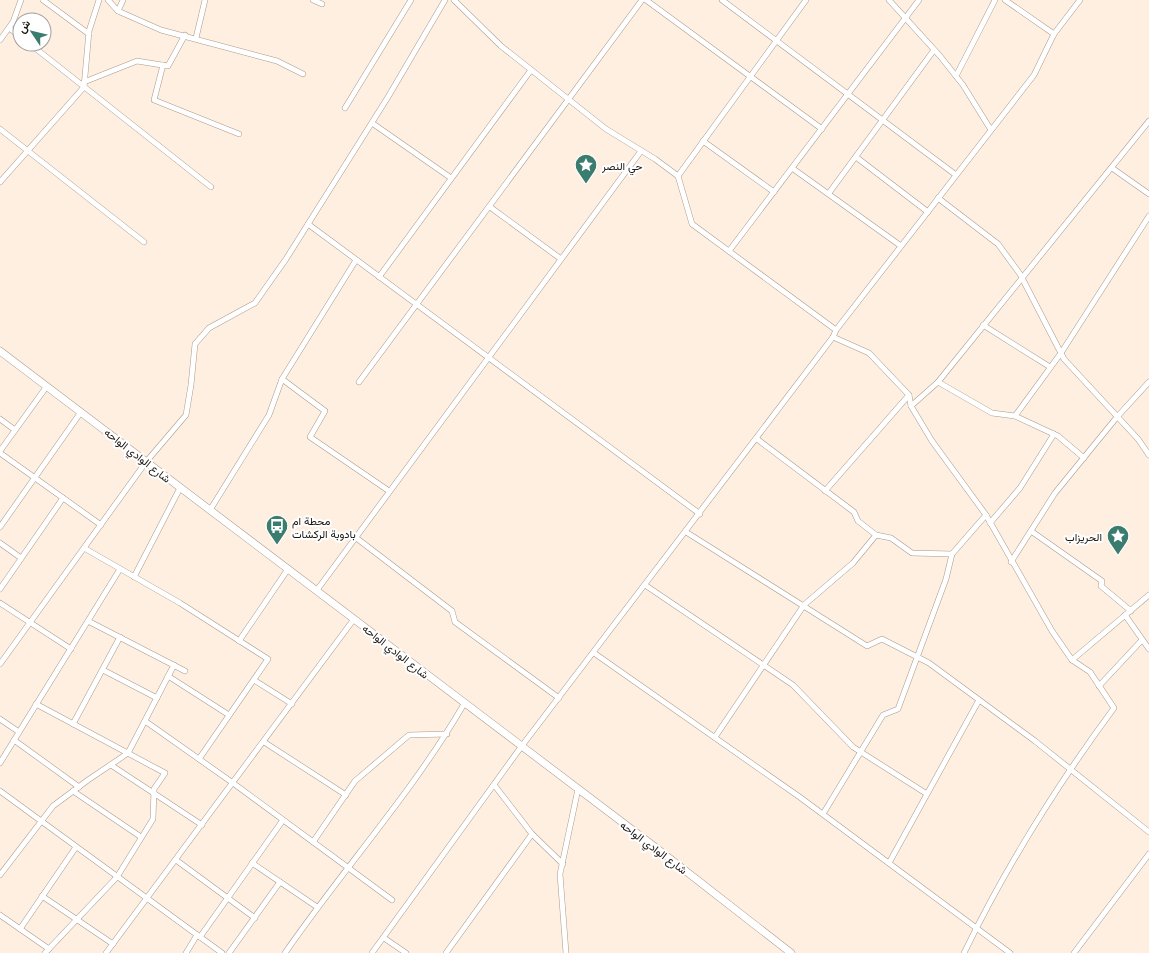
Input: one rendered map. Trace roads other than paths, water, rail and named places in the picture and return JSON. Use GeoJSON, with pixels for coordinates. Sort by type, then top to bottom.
{"type":"FeatureCollection","features":[{"type":"Feature","properties":{"kind":"main road","name":"شارع الوادي الواحه"},"geometry":{"type":"LineString","coordinates":[[0,351],[317,590],[790,953]]}},
{"type":"Feature","properties":{"kind":"street"},"geometry":{"type":"LineString","coordinates":[[0,40],[13,22],[21,0]]}},
{"type":"Feature","properties":{"kind":"street"},"geometry":{"type":"LineString","coordinates":[[43,0],[89,34]]}},
{"type":"Feature","properties":{"kind":"street"},"geometry":{"type":"LineString","coordinates":[[84,84],[89,34],[99,0]]}},
{"type":"Feature","properties":{"kind":"street"},"geometry":{"type":"LineString","coordinates":[[108,0],[118,11],[161,30],[185,35],[276,61],[303,74]]}},
{"type":"Feature","properties":{"kind":"street"},"geometry":{"type":"LineString","coordinates":[[118,11],[123,0]]}},
{"type":"Feature","properties":{"kind":"street"},"geometry":{"type":"LineString","coordinates":[[196,38],[205,0]]}},
{"type":"Feature","properties":{"kind":"street"},"geometry":{"type":"LineString","coordinates":[[313,0],[322,4]]}},
{"type":"Feature","properties":{"kind":"street"},"geometry":{"type":"LineString","coordinates":[[345,108],[411,0]]}},
{"type":"Feature","properties":{"kind":"street"},"geometry":{"type":"LineString","coordinates":[[1,662],[146,462],[186,415],[195,344],[209,328],[255,303],[308,224],[372,123],[445,0]]}},
{"type":"Feature","properties":{"kind":"street"},"geometry":{"type":"LineString","coordinates":[[454,0],[501,46],[606,129],[678,176],[692,224],[836,330]]}},
{"type":"Feature","properties":{"kind":"street"},"geometry":{"type":"LineString","coordinates":[[359,382],[570,100],[642,0]]}},
{"type":"Feature","properties":{"kind":"street"},"geometry":{"type":"LineString","coordinates":[[646,0],[822,129]]}},
{"type":"Feature","properties":{"kind":"street"},"geometry":{"type":"LineString","coordinates":[[722,0],[956,175]]}},
{"type":"Feature","properties":{"kind":"street"},"geometry":{"type":"LineString","coordinates":[[678,176],[806,0]]}},
{"type":"Feature","properties":{"kind":"street"},"geometry":{"type":"LineString","coordinates":[[889,0],[956,76],[991,130]]}},
{"type":"Feature","properties":{"kind":"street"},"geometry":{"type":"LineString","coordinates":[[729,252],[919,0]]}},
{"type":"Feature","properties":{"kind":"street"},"geometry":{"type":"LineString","coordinates":[[956,76],[995,0]]}},
{"type":"Feature","properties":{"kind":"street"},"geometry":{"type":"LineString","coordinates":[[1005,0],[1054,34]]}},
{"type":"Feature","properties":{"kind":"street"},"geometry":{"type":"LineString","coordinates":[[372,953],[495,786],[521,747],[757,439],[833,337],[836,330],[1034,75],[1054,34],[1080,0]]}},
{"type":"Feature","properties":{"kind":"street"},"geometry":{"type":"LineString","coordinates":[[0,182],[84,84],[137,61],[168,66],[185,35]]}},
{"type":"Feature","properties":{"kind":"street"},"geometry":{"type":"LineString","coordinates":[[829,193],[934,50]]}},
{"type":"Feature","properties":{"kind":"street"},"geometry":{"type":"LineString","coordinates":[[41,52],[84,84],[211,187]]}},
{"type":"Feature","properties":{"kind":"street"},"geometry":{"type":"LineString","coordinates":[[163,65],[154,100],[239,134]]}},
{"type":"Feature","properties":{"kind":"street"},"geometry":{"type":"LineString","coordinates":[[379,277],[531,70]]}},
{"type":"Feature","properties":{"kind":"street"},"geometry":{"type":"LineString","coordinates":[[911,406],[938,382],[1149,121]]}},
{"type":"Feature","properties":{"kind":"street"},"geometry":{"type":"LineString","coordinates":[[372,123],[452,178]]}},
{"type":"Feature","properties":{"kind":"street"},"geometry":{"type":"LineString","coordinates":[[0,129],[144,242]]}},
{"type":"Feature","properties":{"kind":"street"},"geometry":{"type":"LineString","coordinates":[[704,141],[774,192]]}},
{"type":"Feature","properties":{"kind":"street"},"geometry":{"type":"LineString","coordinates":[[317,590],[641,151]]}},
{"type":"Feature","properties":{"kind":"street"},"geometry":{"type":"LineString","coordinates":[[856,157],[928,212]]}},
{"type":"Feature","properties":{"kind":"street"},"geometry":{"type":"LineString","coordinates":[[792,168],[829,193],[901,246]]}},
{"type":"Feature","properties":{"kind":"street"},"geometry":{"type":"LineString","coordinates":[[1112,168],[1149,194]]}},
{"type":"Feature","properties":{"kind":"street"},"geometry":{"type":"LineString","coordinates":[[938,198],[998,244],[1022,277],[1064,359],[1138,439],[1149,455]]}},
{"type":"Feature","properties":{"kind":"street"},"geometry":{"type":"LineString","coordinates":[[490,207],[561,259]]}},
{"type":"Feature","properties":{"kind":"street"},"geometry":{"type":"LineString","coordinates":[[1014,416],[1061,353],[1149,216]]}},
{"type":"Feature","properties":{"kind":"street"},"geometry":{"type":"LineString","coordinates":[[308,224],[700,514]]}},
{"type":"Feature","properties":{"kind":"street"},"geometry":{"type":"LineString","coordinates":[[210,510],[269,415],[282,379],[356,260]]}},
{"type":"Feature","properties":{"kind":"street"},"geometry":{"type":"LineString","coordinates":[[983,326],[1050,367]]}},
{"type":"Feature","properties":{"kind":"street"},"geometry":{"type":"LineString","coordinates":[[833,337],[869,353],[909,396],[911,406],[932,441],[971,497],[986,515],[1052,631],[1072,660],[1090,672],[1114,708],[1070,769],[1005,875],[964,953]]}},
{"type":"Feature","properties":{"kind":"street"},"geometry":{"type":"LineString","coordinates":[[282,379],[326,412],[310,437],[390,491]]}},
{"type":"Feature","properties":{"kind":"street"},"geometry":{"type":"LineString","coordinates":[[938,382],[992,413],[1014,416],[1054,434],[1084,458]]}},
{"type":"Feature","properties":{"kind":"street"},"geometry":{"type":"LineString","coordinates":[[1012,562],[1055,493],[1117,417],[1149,382]]}},
{"type":"Feature","properties":{"kind":"street"},"geometry":{"type":"LineString","coordinates":[[47,386],[0,452],[101,525]]}},
{"type":"Feature","properties":{"kind":"street"},"geometry":{"type":"LineString","coordinates":[[825,491],[909,396]]}},
{"type":"Feature","properties":{"kind":"street"},"geometry":{"type":"LineString","coordinates":[[0,527],[81,412]]}},
{"type":"Feature","properties":{"kind":"street"},"geometry":{"type":"LineString","coordinates":[[0,419],[15,430]]}},
{"type":"Feature","properties":{"kind":"street"},"geometry":{"type":"LineString","coordinates":[[990,523],[1020,488],[1054,434]]}},
{"type":"Feature","properties":{"kind":"street"},"geometry":{"type":"LineString","coordinates":[[757,439],[854,512],[858,520],[876,535],[890,538],[912,553],[952,554]]}},
{"type":"Feature","properties":{"kind":"street"},"geometry":{"type":"LineString","coordinates":[[134,577],[180,488]]}},
{"type":"Feature","properties":{"kind":"street"},"geometry":{"type":"LineString","coordinates":[[0,589],[63,498]]}},
{"type":"Feature","properties":{"kind":"street"},"geometry":{"type":"LineString","coordinates":[[823,814],[883,714],[898,709],[916,656],[946,579],[952,554],[986,515]]}},
{"type":"Feature","properties":{"kind":"street"},"geometry":{"type":"LineString","coordinates":[[1031,531],[1102,581],[1102,586],[1131,611]]}},
{"type":"Feature","properties":{"kind":"street"},"geometry":{"type":"LineString","coordinates":[[686,532],[867,646],[882,639],[929,663],[1070,769],[1149,832]]}},
{"type":"Feature","properties":{"kind":"street"},"geometry":{"type":"LineString","coordinates":[[715,737],[804,605],[853,563],[876,535]]}},
{"type":"Feature","properties":{"kind":"street"},"geometry":{"type":"LineString","coordinates":[[355,537],[452,611],[456,622],[559,698]]}},
{"type":"Feature","properties":{"kind":"street"},"geometry":{"type":"LineString","coordinates":[[0,543],[21,558]]}},
{"type":"Feature","properties":{"kind":"street"},"geometry":{"type":"LineString","coordinates":[[84,548],[180,602],[268,659],[199,759]]}},
{"type":"Feature","properties":{"kind":"street"},"geometry":{"type":"LineString","coordinates":[[0,763],[120,569]]}},
{"type":"Feature","properties":{"kind":"street"},"geometry":{"type":"LineString","coordinates":[[239,641],[288,569]]}},
{"type":"Feature","properties":{"kind":"street"},"geometry":{"type":"LineString","coordinates":[[645,585],[793,685],[853,747],[927,794]]}},
{"type":"Feature","properties":{"kind":"street"},"geometry":{"type":"LineString","coordinates":[[1072,660],[1149,596]]}},
{"type":"Feature","properties":{"kind":"street"},"geometry":{"type":"LineString","coordinates":[[0,603],[71,649]]}},
{"type":"Feature","properties":{"kind":"street"},"geometry":{"type":"LineString","coordinates":[[1125,615],[1149,649]]}},
{"type":"Feature","properties":{"kind":"street"},"geometry":{"type":"LineString","coordinates":[[106,953],[354,619]]}},
{"type":"Feature","properties":{"kind":"street"},"geometry":{"type":"LineString","coordinates":[[88,621],[184,671]]}},
{"type":"Feature","properties":{"kind":"street"},"geometry":{"type":"LineString","coordinates":[[73,724],[120,638]]}},
{"type":"Feature","properties":{"kind":"street"},"geometry":{"type":"LineString","coordinates":[[1099,686],[1142,640]]}},
{"type":"Feature","properties":{"kind":"street"},"geometry":{"type":"LineString","coordinates":[[594,653],[823,814],[1010,953]]}},
{"type":"Feature","properties":{"kind":"street"},"geometry":{"type":"LineString","coordinates":[[0,875],[53,806],[79,786],[128,753],[174,665]]}},
{"type":"Feature","properties":{"kind":"street"},"geometry":{"type":"LineString","coordinates":[[103,670],[157,698]]}},
{"type":"Feature","properties":{"kind":"street"},"geometry":{"type":"LineString","coordinates":[[168,676],[229,715]]}},
{"type":"Feature","properties":{"kind":"street"},"geometry":{"type":"LineString","coordinates":[[254,680],[292,704]]}},
{"type":"Feature","properties":{"kind":"street"},"geometry":{"type":"LineString","coordinates":[[889,863],[979,700]]}},
{"type":"Feature","properties":{"kind":"street"},"geometry":{"type":"LineString","coordinates":[[0,916],[20,929],[47,951],[117,877],[153,819],[154,789],[165,773],[36,704]]}},
{"type":"Feature","properties":{"kind":"street"},"geometry":{"type":"LineString","coordinates":[[285,953],[317,907],[349,868],[447,734],[464,704]]}},
{"type":"Feature","properties":{"kind":"street"},"geometry":{"type":"LineString","coordinates":[[0,719],[19,732]]}},
{"type":"Feature","properties":{"kind":"street"},"geometry":{"type":"LineString","coordinates":[[145,721],[233,783],[392,900]]}},
{"type":"Feature","properties":{"kind":"street"},"geometry":{"type":"LineString","coordinates":[[313,842],[355,781],[409,735],[447,734]]}},
{"type":"Feature","properties":{"kind":"street"},"geometry":{"type":"LineString","coordinates":[[14,740],[79,786]]}},
{"type":"Feature","properties":{"kind":"street"},"geometry":{"type":"LineString","coordinates":[[264,742],[346,795]]}},
{"type":"Feature","properties":{"kind":"street"},"geometry":{"type":"LineString","coordinates":[[111,764],[202,825]]}},
{"type":"Feature","properties":{"kind":"street"},"geometry":{"type":"LineString","coordinates":[[495,786],[532,834],[563,864]]}},
{"type":"Feature","properties":{"kind":"street"},"geometry":{"type":"LineString","coordinates":[[566,953],[560,874],[578,789]]}},
{"type":"Feature","properties":{"kind":"street"},"geometry":{"type":"LineString","coordinates":[[0,791],[222,953]]}},
{"type":"Feature","properties":{"kind":"street"},"geometry":{"type":"LineString","coordinates":[[73,791],[141,837]]}},
{"type":"Feature","properties":{"kind":"street"},"geometry":{"type":"LineString","coordinates":[[186,953],[228,898],[283,820]]}},
{"type":"Feature","properties":{"kind":"street"},"geometry":{"type":"LineString","coordinates":[[446,953],[532,834]]}},
{"type":"Feature","properties":{"kind":"street"},"geometry":{"type":"LineString","coordinates":[[20,929],[76,847]]}},
{"type":"Feature","properties":{"kind":"street"},"geometry":{"type":"LineString","coordinates":[[1074,953],[1149,854]]}},
{"type":"Feature","properties":{"kind":"street"},"geometry":{"type":"LineString","coordinates":[[176,860],[255,918]]}},
{"type":"Feature","properties":{"kind":"street"},"geometry":{"type":"LineString","coordinates":[[252,863],[317,907]]}},
{"type":"Feature","properties":{"kind":"street"},"geometry":{"type":"LineString","coordinates":[[229,953],[280,882]]}},
{"type":"Feature","properties":{"kind":"street"},"geometry":{"type":"LineString","coordinates":[[42,896],[113,944]]}},
{"type":"Feature","properties":{"kind":"street"},"geometry":{"type":"LineString","coordinates":[[384,938],[406,953]]}},
{"type":"Feature","properties":{"kind":"place","name":"حي النصر"},"geometry":{"type":"Point","coordinates":[586,184]}},
{"type":"Feature","properties":{"kind":"place","name":"محطة ام بادوبة الركشات"},"geometry":{"type":"Point","coordinates":[277,546]}},
{"type":"Feature","properties":{"kind":"place","name":"الحريزاب"},"geometry":{"type":"Point","coordinates":[1118,556]}}]}
